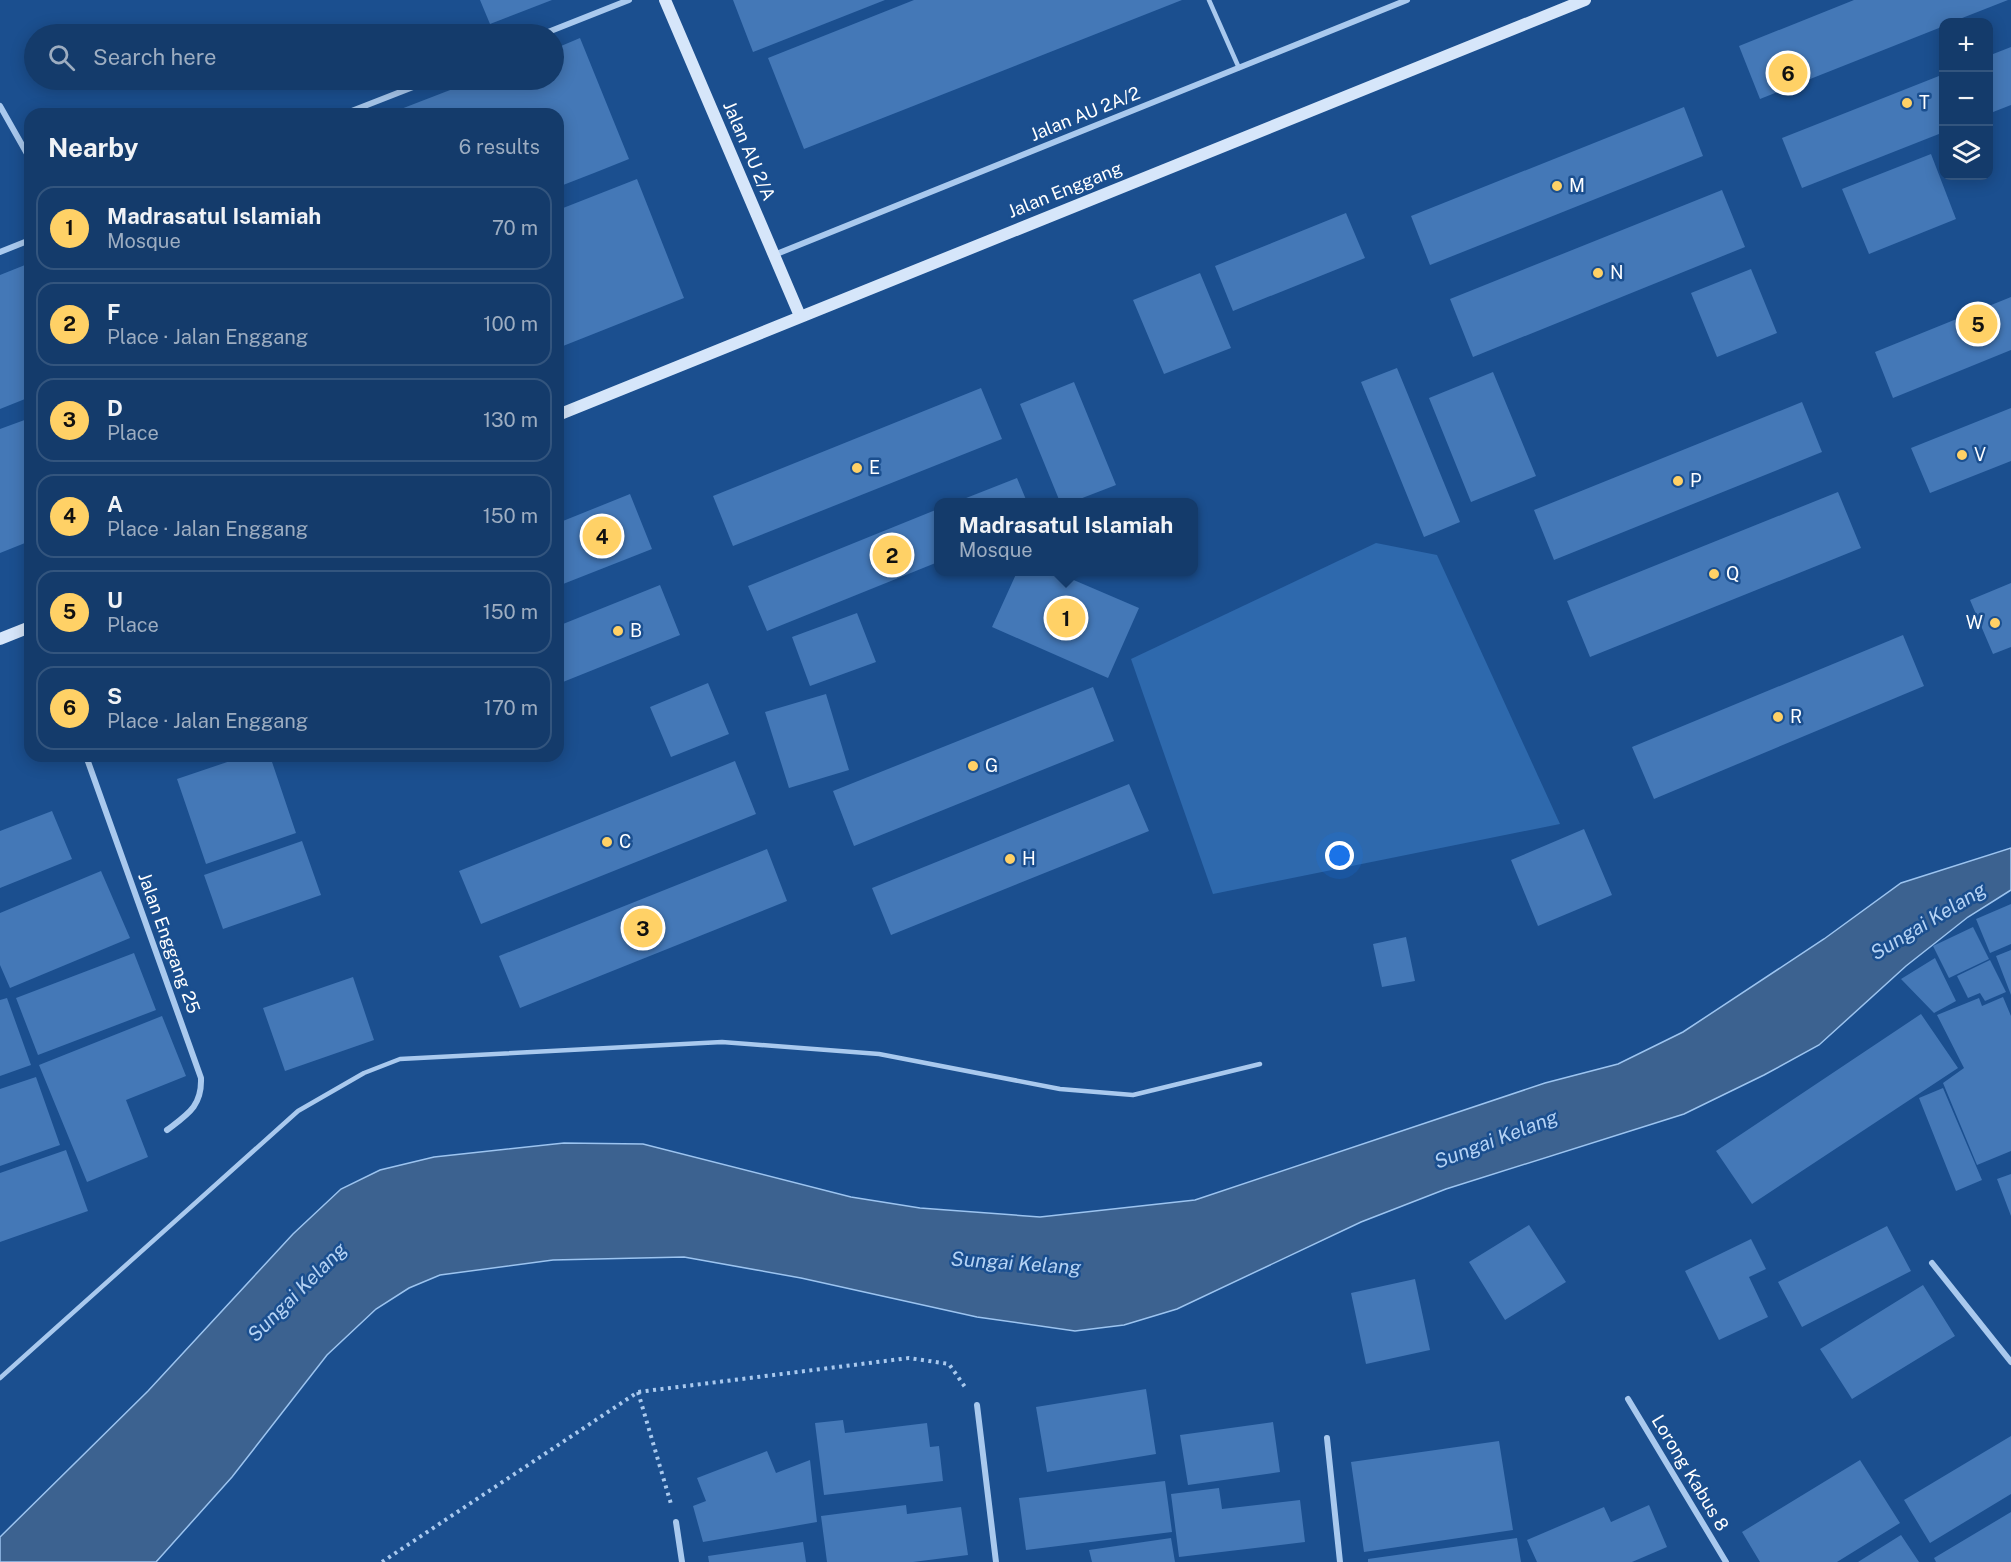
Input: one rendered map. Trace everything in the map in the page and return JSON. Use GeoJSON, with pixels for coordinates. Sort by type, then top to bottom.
{"type":"FeatureCollection","features":[{"type":"Feature","properties":{"kind":"main road","name":"Jalan AU 2/A"},"geometry":{"type":"LineString","coordinates":[[665,0],[800,316]]}},
{"type":"Feature","properties":{"kind":"main road","name":"Jalan Enggang"},"geometry":{"type":"LineString","coordinates":[[564,413],[1586,0]]}},
{"type":"Feature","properties":{"kind":"main road"},"geometry":{"type":"LineString","coordinates":[[0,639],[24,629]]}},
{"type":"Feature","properties":{"kind":"street"},"geometry":{"type":"LineString","coordinates":[[564,26],[629,0]]}},
{"type":"Feature","properties":{"kind":"street","name":"Jalan AU 2A/2"},"geometry":{"type":"LineString","coordinates":[[774,255],[1407,0]]}},
{"type":"Feature","properties":{"kind":"street"},"geometry":{"type":"LineString","coordinates":[[359,108],[405,90]]}},
{"type":"Feature","properties":{"kind":"street"},"geometry":{"type":"LineString","coordinates":[[0,106],[24,148]]}},
{"type":"Feature","properties":{"kind":"street"},"geometry":{"type":"LineString","coordinates":[[0,252],[24,242]]}},
{"type":"Feature","properties":{"kind":"street","name":"Jalan Enggang 25"},"geometry":{"type":"LineString","coordinates":[[88,762],[201,1078],[202,1092],[197,1103],[167,1130]]}},
{"type":"Feature","properties":{"kind":"street"},"geometry":{"type":"LineString","coordinates":[[1932,1263],[2011,1362]]}},
{"type":"Feature","properties":{"kind":"street","name":"Lorong Kabus 8"},"geometry":{"type":"LineString","coordinates":[[1628,1399],[1726,1562]]}},
{"type":"Feature","properties":{"kind":"street"},"geometry":{"type":"LineString","coordinates":[[977,1405],[996,1562]]}},
{"type":"Feature","properties":{"kind":"street"},"geometry":{"type":"LineString","coordinates":[[1327,1438],[1340,1562]]}},
{"type":"Feature","properties":{"kind":"street"},"geometry":{"type":"LineString","coordinates":[[676,1522],[682,1562]]}},
{"type":"Feature","properties":{"kind":"lane"},"geometry":{"type":"LineString","coordinates":[[1209,0],[1239,68]]}},
{"type":"Feature","properties":{"kind":"lane"},"geometry":{"type":"LineString","coordinates":[[0,1378],[298,1111],[364,1073],[400,1059],[722,1042],[879,1054],[1060,1089],[1133,1095],[1260,1064]]}},
{"type":"Feature","properties":{"kind":"path"},"geometry":{"type":"LineString","coordinates":[[382,1562],[638,1392],[909,1358],[949,1364],[977,1405]]}},
{"type":"Feature","properties":{"kind":"path"},"geometry":{"type":"LineString","coordinates":[[638,1392],[676,1522]]}},
{"type":"Feature","properties":{"kind":"shaded area"},"geometry":{"type":"Polygon","coordinates":[[[1376,543],[1437,555],[1560,824],[1213,894],[1131,659],[1376,543]]]}},
{"type":"Feature","properties":{"kind":"water","name":"Sungai Kelang"},"geometry":{"type":"Polygon","coordinates":[[[2011,848],[2011,890],[1968,917],[1906,966],[1819,1045],[1684,1114],[1446,1189],[1361,1222],[1177,1309],[1124,1325],[1075,1331],[977,1317],[801,1278],[684,1257],[553,1260],[440,1275],[409,1288],[376,1309],[327,1355],[232,1477],[156,1562],[0,1562],[0,1537],[148,1391],[293,1234],[341,1189],[380,1170],[434,1157],[564,1143],[643,1144],[851,1197],[920,1208],[1040,1217],[1195,1200],[1545,1083],[1618,1064],[1683,1032],[1824,939],[1901,883],[2011,848]]]}},
{"type":"Feature","properties":{"kind":"building"},"geometry":{"type":"Polygon","coordinates":[[[480,0],[552,0],[490,24],[480,0]]]}},
{"type":"Feature","properties":{"kind":"building"},"geometry":{"type":"Polygon","coordinates":[[[733,0],[885,0],[753,52],[733,0]]]}},
{"type":"Feature","properties":{"kind":"building"},"geometry":{"type":"Polygon","coordinates":[[[914,0],[1182,0],[804,149],[768,58],[914,0]]]}},
{"type":"Feature","properties":{"kind":"building"},"geometry":{"type":"Polygon","coordinates":[[[1854,0],[2008,0],[1962,18],[1939,18],[1939,28],[1760,99],[1739,46],[1854,0]]]}},
{"type":"Feature","properties":{"kind":"building"},"geometry":{"type":"Polygon","coordinates":[[[580,38],[629,159],[564,185],[564,108],[404,108],[450,90],[564,90],[564,45],[580,38]]]}},
{"type":"Feature","properties":{"kind":"building"},"geometry":{"type":"Polygon","coordinates":[[[2011,47],[2011,105],[1993,112],[1993,72],[1993,54],[2011,47]]]}},
{"type":"Feature","properties":{"kind":"building","name":"T"},"geometry":{"type":"Polygon","coordinates":[[[1939,76],[1939,134],[1802,188],[1782,138],[1939,76]]]}},
{"type":"Feature","properties":{"kind":"building","name":"M"},"geometry":{"type":"Polygon","coordinates":[[[1684,107],[1703,156],[1430,265],[1411,216],[1684,107]]]}},
{"type":"Feature","properties":{"kind":"building"},"geometry":{"type":"Polygon","coordinates":[[[1931,154],[1939,180],[1941,180],[1956,219],[1869,254],[1842,189],[1931,154]]]}},
{"type":"Feature","properties":{"kind":"building"},"geometry":{"type":"Polygon","coordinates":[[[637,179],[684,298],[564,346],[564,208],[637,179]]]}},
{"type":"Feature","properties":{"kind":"building","name":"N"},"geometry":{"type":"Polygon","coordinates":[[[1722,190],[1745,247],[1473,357],[1450,299],[1722,190]]]}},
{"type":"Feature","properties":{"kind":"building"},"geometry":{"type":"Polygon","coordinates":[[[1346,213],[1365,258],[1233,311],[1215,266],[1346,213]]]}},
{"type":"Feature","properties":{"kind":"building"},"geometry":{"type":"Polygon","coordinates":[[[24,265],[24,399],[0,409],[0,275],[24,265]]]}},
{"type":"Feature","properties":{"kind":"building"},"geometry":{"type":"Polygon","coordinates":[[[1751,269],[1777,333],[1717,357],[1691,293],[1751,269]]]}},
{"type":"Feature","properties":{"kind":"building"},"geometry":{"type":"Polygon","coordinates":[[[1200,273],[1231,348],[1164,374],[1133,300],[1200,273]]]}},
{"type":"Feature","properties":{"kind":"building"},"geometry":{"type":"Polygon","coordinates":[[[2011,297],[2011,350],[1893,398],[1875,352],[2011,297]]]}},
{"type":"Feature","properties":{"kind":"building"},"geometry":{"type":"Polygon","coordinates":[[[1397,368],[1460,522],[1424,537],[1361,382],[1397,368]]]}},
{"type":"Feature","properties":{"kind":"building"},"geometry":{"type":"Polygon","coordinates":[[[1493,372],[1536,476],[1471,502],[1429,398],[1493,372]]]}},
{"type":"Feature","properties":{"kind":"building"},"geometry":{"type":"Polygon","coordinates":[[[1074,382],[1116,485],[1082,498],[1058,498],[1020,404],[1074,382]]]}},
{"type":"Feature","properties":{"kind":"building","name":"E"},"geometry":{"type":"Polygon","coordinates":[[[981,388],[1002,439],[733,546],[713,496],[981,388]]]}},
{"type":"Feature","properties":{"kind":"building","name":"P"},"geometry":{"type":"Polygon","coordinates":[[[1802,402],[1822,452],[1554,560],[1534,510],[1802,402]]]}},
{"type":"Feature","properties":{"kind":"building","name":"V"},"geometry":{"type":"Polygon","coordinates":[[[2011,408],[2011,461],[1930,493],[1911,448],[2011,408]]]}},
{"type":"Feature","properties":{"kind":"building"},"geometry":{"type":"Polygon","coordinates":[[[24,420],[24,543],[0,553],[0,429],[24,420]]]}},
{"type":"Feature","properties":{"kind":"building"},"geometry":{"type":"Polygon","coordinates":[[[1017,478],[1025,498],[966,498],[1017,478]]]}},
{"type":"Feature","properties":{"kind":"building","name":"Q"},"geometry":{"type":"Polygon","coordinates":[[[1838,492],[1861,548],[1590,657],[1567,601],[1838,492]]]}},
{"type":"Feature","properties":{"kind":"building"},"geometry":{"type":"Polygon","coordinates":[[[630,494],[652,549],[564,584],[564,521],[630,494]]]}},
{"type":"Feature","properties":{"kind":"building"},"geometry":{"type":"Polygon","coordinates":[[[934,511],[934,564],[767,631],[748,586],[934,511]]]}},
{"type":"Feature","properties":{"kind":"building"},"geometry":{"type":"Polygon","coordinates":[[[1015,576],[1064,576],[1139,608],[1108,678],[992,627],[1015,576]]]}},
{"type":"Feature","properties":{"kind":"building","name":"W"},"geometry":{"type":"Polygon","coordinates":[[[2011,583],[2011,647],[1993,654],[1970,600],[2011,583]]]}},
{"type":"Feature","properties":{"kind":"building","name":"B"},"geometry":{"type":"Polygon","coordinates":[[[660,585],[680,635],[564,682],[564,624],[660,585]]]}},
{"type":"Feature","properties":{"kind":"building"},"geometry":{"type":"Polygon","coordinates":[[[857,613],[876,662],[810,686],[792,637],[857,613]]]}},
{"type":"Feature","properties":{"kind":"building","name":"R"},"geometry":{"type":"Polygon","coordinates":[[[1903,635],[1924,686],[1654,799],[1632,747],[1903,635]]]}},
{"type":"Feature","properties":{"kind":"building"},"geometry":{"type":"Polygon","coordinates":[[[708,683],[729,734],[671,757],[650,707],[708,683]]]}},
{"type":"Feature","properties":{"kind":"building","name":"G"},"geometry":{"type":"Polygon","coordinates":[[[1093,687],[1114,741],[854,846],[833,791],[1093,687]]]}},
{"type":"Feature","properties":{"kind":"building"},"geometry":{"type":"Polygon","coordinates":[[[826,694],[849,770],[789,788],[765,712],[826,694]]]}},
{"type":"Feature","properties":{"kind":"building","name":"C"},"geometry":{"type":"Polygon","coordinates":[[[735,761],[756,814],[481,924],[459,871],[735,761]]]}},
{"type":"Feature","properties":{"kind":"building"},"geometry":{"type":"Polygon","coordinates":[[[227,762],[272,762],[296,833],[206,864],[177,779],[227,762]]]}},
{"type":"Feature","properties":{"kind":"building","name":"H"},"geometry":{"type":"Polygon","coordinates":[[[1129,784],[1149,831],[891,935],[872,888],[1129,784]]]}},
{"type":"Feature","properties":{"kind":"building"},"geometry":{"type":"Polygon","coordinates":[[[52,811],[72,859],[0,888],[0,831],[52,811]]]}},
{"type":"Feature","properties":{"kind":"building"},"geometry":{"type":"Polygon","coordinates":[[[1584,829],[1612,895],[1538,926],[1511,860],[1584,829]]]}},
{"type":"Feature","properties":{"kind":"building"},"geometry":{"type":"Polygon","coordinates":[[[302,841],[321,895],[223,929],[204,875],[302,841]]]}},
{"type":"Feature","properties":{"kind":"building"},"geometry":{"type":"Polygon","coordinates":[[[767,849],[787,901],[520,1008],[499,956],[767,849]]]}},
{"type":"Feature","properties":{"kind":"building"},"geometry":{"type":"Polygon","coordinates":[[[101,871],[130,938],[10,988],[0,965],[0,913],[101,871]]]}},
{"type":"Feature","properties":{"kind":"building"},"geometry":{"type":"Polygon","coordinates":[[[2011,904],[2011,944],[1990,953],[1976,919],[2011,904]]]}},
{"type":"Feature","properties":{"kind":"building"},"geometry":{"type":"Polygon","coordinates":[[[1973,927],[1989,959],[1949,978],[1933,946],[1973,927]]]}},
{"type":"Feature","properties":{"kind":"building"},"geometry":{"type":"Polygon","coordinates":[[[1406,937],[1415,981],[1382,987],[1373,944],[1406,937]]]}},
{"type":"Feature","properties":{"kind":"building"},"geometry":{"type":"Polygon","coordinates":[[[2011,950],[2011,995],[1996,956],[2011,950]]]}},
{"type":"Feature","properties":{"kind":"building"},"geometry":{"type":"Polygon","coordinates":[[[134,953],[156,1010],[38,1055],[16,998],[134,953]]]}},
{"type":"Feature","properties":{"kind":"building"},"geometry":{"type":"Polygon","coordinates":[[[1935,958],[1956,1001],[1934,1013],[1901,979],[1935,958]]]}},
{"type":"Feature","properties":{"kind":"building"},"geometry":{"type":"Polygon","coordinates":[[[1990,960],[2006,992],[1985,1001],[1980,993],[1968,998],[1957,976],[1990,960]]]}},
{"type":"Feature","properties":{"kind":"building"},"geometry":{"type":"Polygon","coordinates":[[[353,977],[374,1040],[285,1071],[263,1008],[353,977]]]}},
{"type":"Feature","properties":{"kind":"building"},"geometry":{"type":"Polygon","coordinates":[[[2003,997],[2011,1016],[2011,1151],[1977,1165],[1943,1083],[1964,1068],[1937,1015],[1979,998],[1982,1006],[2003,997]]]}},
{"type":"Feature","properties":{"kind":"building"},"geometry":{"type":"Polygon","coordinates":[[[7,998],[31,1065],[0,1076],[0,1000],[7,998]]]}},
{"type":"Feature","properties":{"kind":"building"},"geometry":{"type":"Polygon","coordinates":[[[1921,1014],[1958,1068],[1752,1204],[1716,1151],[1921,1014]]]}},
{"type":"Feature","properties":{"kind":"building"},"geometry":{"type":"Polygon","coordinates":[[[162,1016],[186,1076],[126,1100],[148,1157],[87,1182],[39,1065],[162,1016]]]}},
{"type":"Feature","properties":{"kind":"building"},"geometry":{"type":"Polygon","coordinates":[[[36,1077],[60,1145],[0,1166],[0,1089],[36,1077]]]}},
{"type":"Feature","properties":{"kind":"building"},"geometry":{"type":"Polygon","coordinates":[[[1943,1088],[1982,1180],[1956,1191],[1919,1098],[1943,1088]]]}},
{"type":"Feature","properties":{"kind":"building"},"geometry":{"type":"Polygon","coordinates":[[[66,1150],[88,1211],[0,1242],[0,1173],[66,1150]]]}},
{"type":"Feature","properties":{"kind":"building"},"geometry":{"type":"Polygon","coordinates":[[[2011,1174],[2011,1216],[1997,1179],[2011,1174]]]}},
{"type":"Feature","properties":{"kind":"building"},"geometry":{"type":"Polygon","coordinates":[[[1529,1225],[1566,1282],[1505,1320],[1469,1262],[1529,1225]]]}},
{"type":"Feature","properties":{"kind":"building"},"geometry":{"type":"Polygon","coordinates":[[[1887,1226],[1911,1271],[1802,1327],[1778,1282],[1887,1226]]]}},
{"type":"Feature","properties":{"kind":"building"},"geometry":{"type":"Polygon","coordinates":[[[1751,1239],[1766,1269],[1749,1277],[1768,1317],[1719,1340],[1685,1271],[1751,1239]]]}},
{"type":"Feature","properties":{"kind":"building"},"geometry":{"type":"Polygon","coordinates":[[[1415,1279],[1430,1350],[1366,1364],[1351,1293],[1415,1279]]]}},
{"type":"Feature","properties":{"kind":"building"},"geometry":{"type":"Polygon","coordinates":[[[1923,1285],[1955,1336],[1852,1399],[1820,1349],[1923,1285]]]}},
{"type":"Feature","properties":{"kind":"building"},"geometry":{"type":"Polygon","coordinates":[[[1146,1389],[1156,1454],[1047,1472],[1036,1407],[1146,1389]]]}},
{"type":"Feature","properties":{"kind":"building"},"geometry":{"type":"Polygon","coordinates":[[[843,1420],[845,1433],[927,1423],[930,1447],[939,1446],[943,1481],[824,1495],[815,1423],[843,1420]]]}},
{"type":"Feature","properties":{"kind":"building"},"geometry":{"type":"Polygon","coordinates":[[[1273,1422],[1280,1472],[1188,1485],[1180,1435],[1273,1422]]]}},
{"type":"Feature","properties":{"kind":"building"},"geometry":{"type":"Polygon","coordinates":[[[2011,1436],[2011,1494],[1930,1543],[1904,1500],[2011,1436]]]}},
{"type":"Feature","properties":{"kind":"building"},"geometry":{"type":"Polygon","coordinates":[[[1499,1441],[1513,1530],[1364,1552],[1351,1462],[1499,1441]]]}},
{"type":"Feature","properties":{"kind":"building"},"geometry":{"type":"Polygon","coordinates":[[[767,1451],[776,1473],[810,1460],[817,1522],[703,1542],[693,1506],[706,1501],[697,1478],[767,1451]]]}},
{"type":"Feature","properties":{"kind":"building"},"geometry":{"type":"Polygon","coordinates":[[[1860,1460],[1900,1523],[1837,1562],[1760,1562],[1742,1532],[1860,1460]]]}},
{"type":"Feature","properties":{"kind":"building"},"geometry":{"type":"Polygon","coordinates":[[[1165,1481],[1172,1532],[1026,1550],[1019,1498],[1165,1481]]]}},
{"type":"Feature","properties":{"kind":"building"},"geometry":{"type":"Polygon","coordinates":[[[1219,1488],[1222,1509],[1300,1500],[1305,1542],[1179,1557],[1171,1494],[1219,1488]]]}},
{"type":"Feature","properties":{"kind":"building"},"geometry":{"type":"Polygon","coordinates":[[[906,1505],[907,1514],[961,1507],[968,1555],[913,1562],[827,1562],[821,1516],[906,1505]]]}},
{"type":"Feature","properties":{"kind":"building"},"geometry":{"type":"Polygon","coordinates":[[[1649,1505],[1667,1547],[1632,1562],[1537,1562],[1527,1540],[1604,1507],[1611,1522],[1649,1505]]]}},
{"type":"Feature","properties":{"kind":"building"},"geometry":{"type":"Polygon","coordinates":[[[2011,1512],[2011,1562],[1936,1562],[1934,1558],[2011,1512]]]}},
{"type":"Feature","properties":{"kind":"building"},"geometry":{"type":"Polygon","coordinates":[[[1901,1535],[1919,1562],[1858,1562],[1901,1535]]]}},
{"type":"Feature","properties":{"kind":"building"},"geometry":{"type":"Polygon","coordinates":[[[1171,1538],[1175,1562],[1092,1562],[1089,1550],[1171,1538]]]}},
{"type":"Feature","properties":{"kind":"building"},"geometry":{"type":"Polygon","coordinates":[[[1517,1538],[1521,1562],[1368,1562],[1368,1559],[1517,1538]]]}},
{"type":"Feature","properties":{"kind":"building"},"geometry":{"type":"Polygon","coordinates":[[[803,1542],[806,1562],[709,1562],[708,1556],[803,1542]]]}},
{"type":"Feature","properties":{"kind":"place","name":"S"},"geometry":{"type":"Point","coordinates":[1788,73]}},
{"type":"Feature","properties":{"kind":"place","name":"T"},"geometry":{"type":"Point","coordinates":[1907,103]}},
{"type":"Feature","properties":{"kind":"place","name":"M"},"geometry":{"type":"Point","coordinates":[1557,186]}},
{"type":"Feature","properties":{"kind":"place","name":"N"},"geometry":{"type":"Point","coordinates":[1598,273]}},
{"type":"Feature","properties":{"kind":"place","name":"U"},"geometry":{"type":"Point","coordinates":[1978,324]}},
{"type":"Feature","properties":{"kind":"place","name":"V"},"geometry":{"type":"Point","coordinates":[1962,455]}},
{"type":"Feature","properties":{"kind":"place","name":"E"},"geometry":{"type":"Point","coordinates":[857,468]}},
{"type":"Feature","properties":{"kind":"place","name":"P"},"geometry":{"type":"Point","coordinates":[1678,481]}},
{"type":"Feature","properties":{"kind":"place","name":"A"},"geometry":{"type":"Point","coordinates":[602,536]}},
{"type":"Feature","properties":{"kind":"place","name":"F"},"geometry":{"type":"Point","coordinates":[892,555]}},
{"type":"Feature","properties":{"kind":"place","name":"Q"},"geometry":{"type":"Point","coordinates":[1714,574]}},
{"type":"Feature","properties":{"kind":"place","name":"Madrasatul Islamiah"},"geometry":{"type":"Point","coordinates":[1066,618]}},
{"type":"Feature","properties":{"kind":"place","name":"W"},"geometry":{"type":"Point","coordinates":[1995,623]}},
{"type":"Feature","properties":{"kind":"place","name":"B"},"geometry":{"type":"Point","coordinates":[618,631]}},
{"type":"Feature","properties":{"kind":"place","name":"R"},"geometry":{"type":"Point","coordinates":[1778,717]}},
{"type":"Feature","properties":{"kind":"place","name":"G"},"geometry":{"type":"Point","coordinates":[973,766]}},
{"type":"Feature","properties":{"kind":"place","name":"C"},"geometry":{"type":"Point","coordinates":[607,842]}},
{"type":"Feature","properties":{"kind":"place","name":"H"},"geometry":{"type":"Point","coordinates":[1010,859]}},
{"type":"Feature","properties":{"kind":"place","name":"D"},"geometry":{"type":"Point","coordinates":[643,928]}}]}
